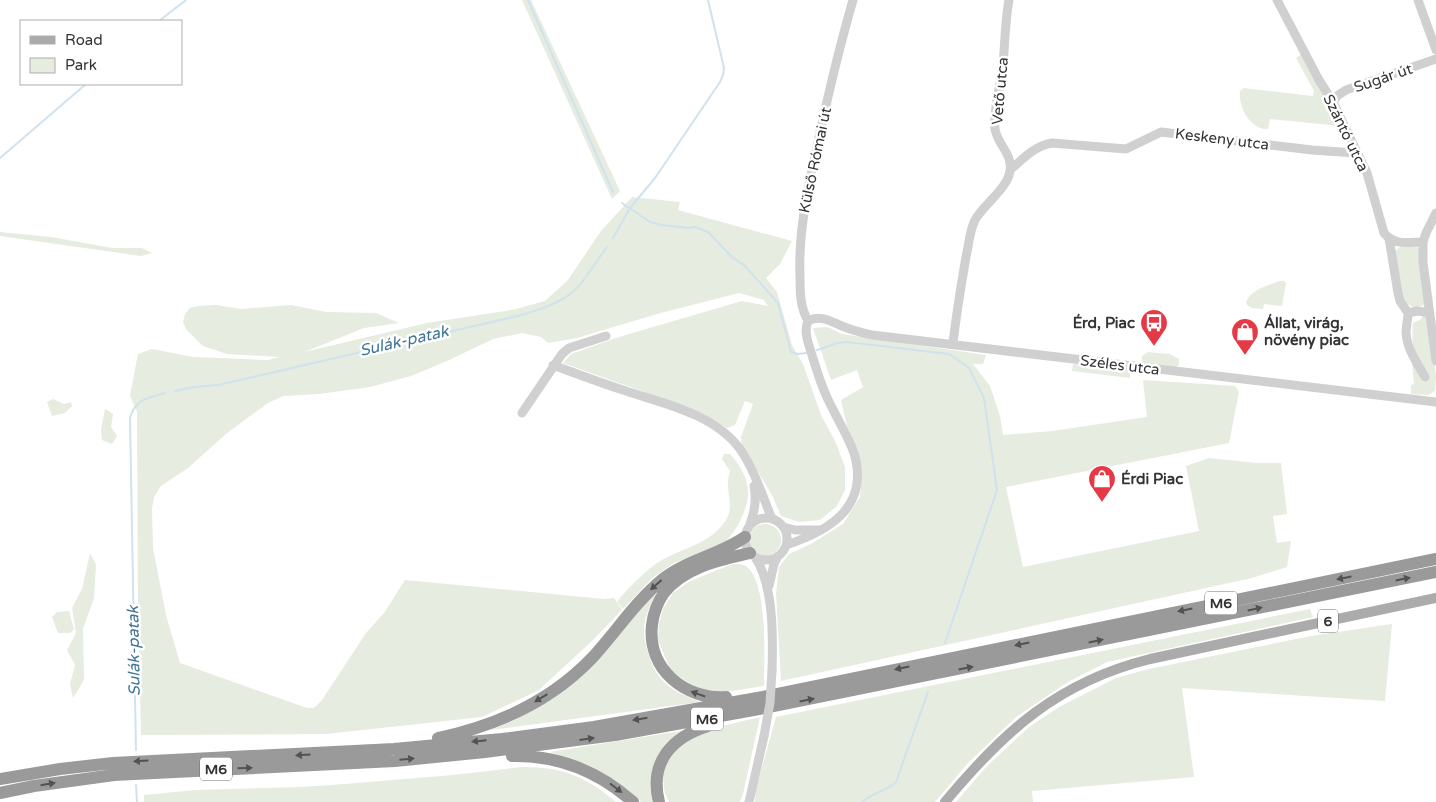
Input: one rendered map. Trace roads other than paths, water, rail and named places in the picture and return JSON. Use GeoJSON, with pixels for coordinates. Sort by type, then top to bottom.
{"type":"FeatureCollection","features":[{"type":"Feature","properties":{"kind":"highway"},"geometry":{"type":"LineString","coordinates":[[352,752],[378,745],[430,740],[458,734],[519,712],[578,672],[638,603],[665,577],[684,566],[731,547],[747,532]]}},
{"type":"Feature","properties":{"kind":"highway"},"geometry":{"type":"LineString","coordinates":[[752,555],[722,560],[690,572],[673,584],[662,596],[656,609],[652,627],[652,640],[663,670],[670,679],[686,690],[710,698],[743,695],[763,697]]}},
{"type":"Feature","properties":{"kind":"highway","name":"M6"},"geometry":{"type":"LineString","coordinates":[[0,779],[113,763],[352,752],[436,746],[571,730],[763,697],[1435,566]]}},
{"type":"Feature","properties":{"kind":"highway","name":"M6"},"geometry":{"type":"LineString","coordinates":[[0,793],[61,782],[132,774],[434,757],[571,742],[655,729],[759,709],[1435,566]]}},
{"type":"Feature","properties":{"kind":"highway"},"geometry":{"type":"LineString","coordinates":[[659,802],[657,787],[658,771],[662,759],[675,742],[694,731],[759,709]]}},
{"type":"Feature","properties":{"kind":"highway"},"geometry":{"type":"LineString","coordinates":[[434,757],[526,756],[565,762],[604,779],[633,802]]}},
{"type":"Feature","properties":{"kind":"main road","name":"6"},"geometry":{"type":"LineString","coordinates":[[945,802],[974,766],[1024,720],[1066,692],[1107,671],[1150,659],[1436,598]]}},
{"type":"Feature","properties":{"kind":"street","name":"Külső Római út"},"geometry":{"type":"LineString","coordinates":[[786,545],[814,536],[831,525],[846,510],[854,494],[857,474],[856,463],[850,444],[825,393],[815,364],[806,331],[808,321],[802,308],[800,287],[800,247],[803,210],[830,88],[853,0]]}},
{"type":"Feature","properties":{"kind":"street","name":"Vető utca"},"geometry":{"type":"LineString","coordinates":[[1008,0],[1003,65],[996,102],[995,122],[998,139],[1008,154],[1010,170]]}},
{"type":"Feature","properties":{"kind":"street","name":"Szántó utca"},"geometry":{"type":"LineString","coordinates":[[1277,0],[1319,80],[1333,102],[1367,173],[1384,233],[1389,238],[1400,301],[1408,313]]}},
{"type":"Feature","properties":{"kind":"street"},"geometry":{"type":"LineString","coordinates":[[1418,0],[1436,50]]}},
{"type":"Feature","properties":{"kind":"street","name":"Sugár út"},"geometry":{"type":"LineString","coordinates":[[1333,102],[1337,96],[1346,90],[1436,59]]}},
{"type":"Feature","properties":{"kind":"street","name":"Keskeny utca"},"geometry":{"type":"LineString","coordinates":[[1010,170],[1031,152],[1044,144],[1126,148],[1161,132],[1312,150],[1356,152]]}},
{"type":"Feature","properties":{"kind":"street"},"geometry":{"type":"LineString","coordinates":[[953,344],[956,306],[974,222],[1008,178],[1010,170]]}},
{"type":"Feature","properties":{"kind":"street"},"geometry":{"type":"LineString","coordinates":[[1436,213],[1423,242],[1423,262],[1432,308],[1436,361]]}},
{"type":"Feature","properties":{"kind":"street"},"geometry":{"type":"LineString","coordinates":[[1389,238],[1398,243],[1423,242]]}},
{"type":"Feature","properties":{"kind":"street"},"geometry":{"type":"LineString","coordinates":[[1425,377],[1412,355],[1408,343],[1406,333],[1408,313],[1432,308]]}},
{"type":"Feature","properties":{"kind":"street","name":"Széles utca"},"geometry":{"type":"LineString","coordinates":[[808,321],[820,318],[872,335],[1436,402]]}},
{"type":"Feature","properties":{"kind":"street"},"geometry":{"type":"LineString","coordinates":[[522,413],[562,354],[569,348],[606,336]]}},
{"type":"Feature","properties":{"kind":"street"},"geometry":{"type":"LineString","coordinates":[[553,365],[702,418],[731,439],[745,458],[772,519],[783,527],[795,530],[821,530]]}},
{"type":"Feature","properties":{"kind":"street"},"geometry":{"type":"LineString","coordinates":[[753,476],[756,496],[755,511],[747,532],[747,548],[760,566],[768,591]]}},
{"type":"Feature","properties":{"kind":"street"},"geometry":{"type":"LineString","coordinates":[[747,532],[760,519],[772,519]]}},
{"type":"Feature","properties":{"kind":"street"},"geometry":{"type":"LineString","coordinates":[[748,802],[770,703],[772,671],[768,591],[771,574],[778,556],[786,545],[786,532],[783,527]]}},
{"type":"Feature","properties":{"kind":"street"},"geometry":{"type":"LineString","coordinates":[[752,555],[766,560],[778,556]]}},
{"type":"Feature","properties":{"kind":"waterway"},"geometry":{"type":"LineString","coordinates":[[160,20],[186,0]]}},
{"type":"Feature","properties":{"kind":"waterway"},"geometry":{"type":"LineString","coordinates":[[528,0],[613,192]]}},
{"type":"Feature","properties":{"kind":"waterway","name":"Sulák-patak"},"geometry":{"type":"LineString","coordinates":[[613,238],[630,208],[655,178],[723,75],[724,68],[708,0]]}},
{"type":"Feature","properties":{"kind":"waterway"},"geometry":{"type":"LineString","coordinates":[[0,158],[85,85]]}},
{"type":"Feature","properties":{"kind":"waterway"},"geometry":{"type":"LineString","coordinates":[[622,203],[650,222],[662,225],[695,227],[708,232],[732,257],[745,266],[778,303],[791,352],[798,354],[806,353]]}},
{"type":"Feature","properties":{"kind":"waterway","name":"Sulák-patak"},"geometry":{"type":"LineString","coordinates":[[175,391],[218,385],[518,316],[549,306],[571,294],[577,288],[607,247]]}},
{"type":"Feature","properties":{"kind":"waterway"},"geometry":{"type":"LineString","coordinates":[[817,350],[847,342],[949,354],[969,368],[984,398],[997,490],[945,643]]}},
{"type":"Feature","properties":{"kind":"waterway","name":"Sulák-patak"},"geometry":{"type":"LineString","coordinates":[[136,750],[130,418],[135,407],[143,400],[165,393]]}},
{"type":"Feature","properties":{"kind":"waterway"},"geometry":{"type":"LineString","coordinates":[[863,802],[896,782],[928,692]]}},
{"type":"Feature","properties":{"kind":"waterway","name":"Sulák-patak"},"geometry":{"type":"LineString","coordinates":[[136,785],[137,802]]}},
{"type":"Feature","properties":{"kind":"place","name":"Érd, Piac"},"geometry":{"type":"Point","coordinates":[1154,347]}},
{"type":"Feature","properties":{"kind":"place","name":"Állat, virág, növény piac"},"geometry":{"type":"Point","coordinates":[1245,356]}},
{"type":"Feature","properties":{"kind":"place","name":"Érdi Piac"},"geometry":{"type":"Point","coordinates":[1102,503]}}]}
